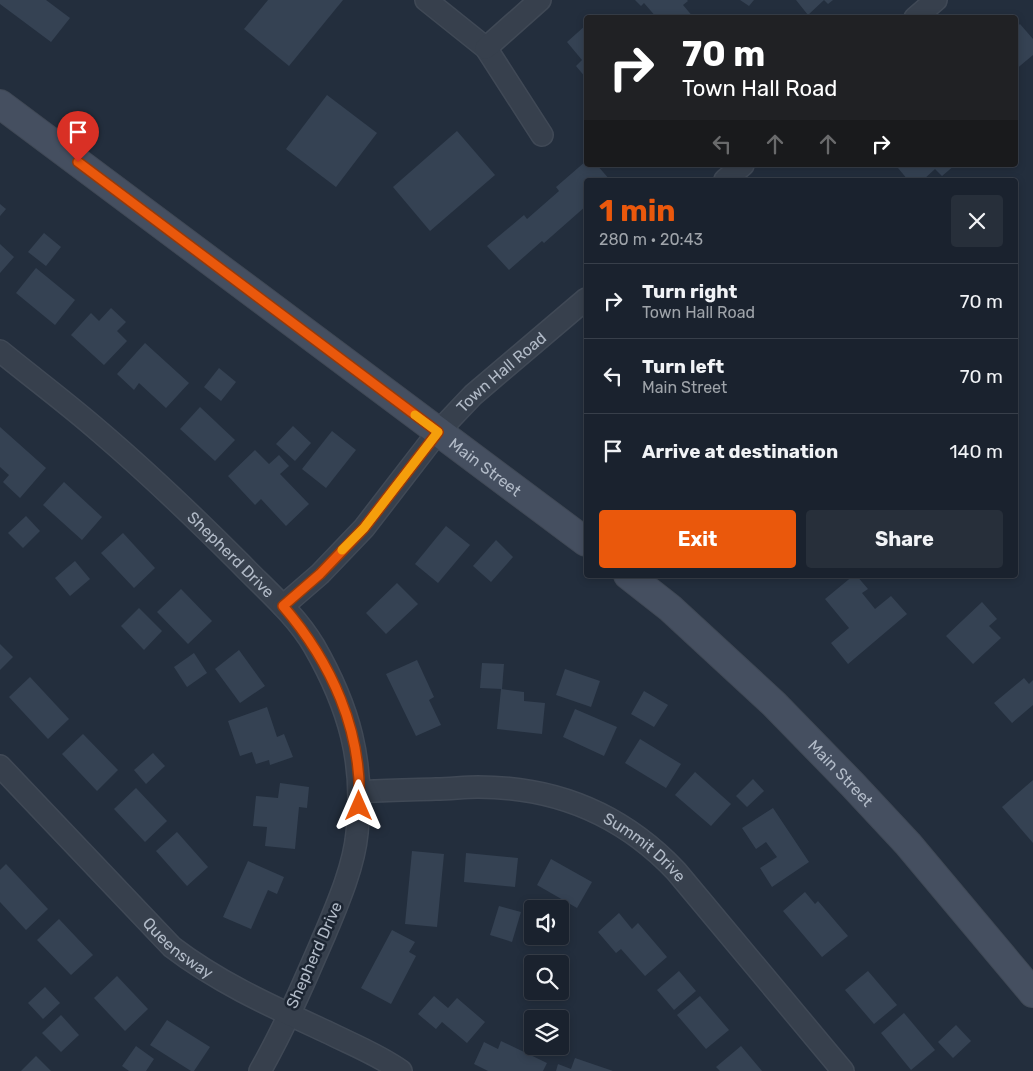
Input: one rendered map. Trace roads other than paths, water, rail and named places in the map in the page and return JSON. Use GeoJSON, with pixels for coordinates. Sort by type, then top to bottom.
{"type":"FeatureCollection","features":[{"type":"Feature","properties":{"kind":"main road","name":"Main Street"},"geometry":{"type":"LineString","coordinates":[[0,104],[584,541]]}},
{"type":"Feature","properties":{"kind":"main road","name":"Main Street"},"geometry":{"type":"LineString","coordinates":[[632,578],[670,608],[774,704],[908,844],[1033,993]]}},
{"type":"Feature","properties":{"kind":"street"},"geometry":{"type":"LineString","coordinates":[[426,0],[486,48],[542,135]]}},
{"type":"Feature","properties":{"kind":"street"},"geometry":{"type":"LineString","coordinates":[[486,48],[540,0]]}},
{"type":"Feature","properties":{"kind":"street"},"geometry":{"type":"LineString","coordinates":[[918,15],[936,0]]}},
{"type":"Feature","properties":{"kind":"street"},"geometry":{"type":"LineString","coordinates":[[727,178],[741,167]]}},
{"type":"Feature","properties":{"kind":"street","name":"Town Hall Road"},"geometry":{"type":"LineString","coordinates":[[283,606],[320,574],[364,528],[438,432],[473,395],[584,300]]}},
{"type":"Feature","properties":{"kind":"street","name":"Shepherd Drive"},"geometry":{"type":"LineString","coordinates":[[0,351],[101,433],[212,535],[283,606],[313,644],[340,696],[356,752],[360,792],[357,835],[344,889],[312,965],[260,1071]]}},
{"type":"Feature","properties":{"kind":"street","name":"Queensway"},"geometry":{"type":"LineString","coordinates":[[0,766],[172,947],[190,961],[222,981],[358,1047],[401,1071]]}},
{"type":"Feature","properties":{"kind":"street","name":"Summit Drive"},"geometry":{"type":"LineString","coordinates":[[360,792],[478,787],[532,792],[577,803],[622,825],[663,857],[676,871],[843,1071]]}}]}
